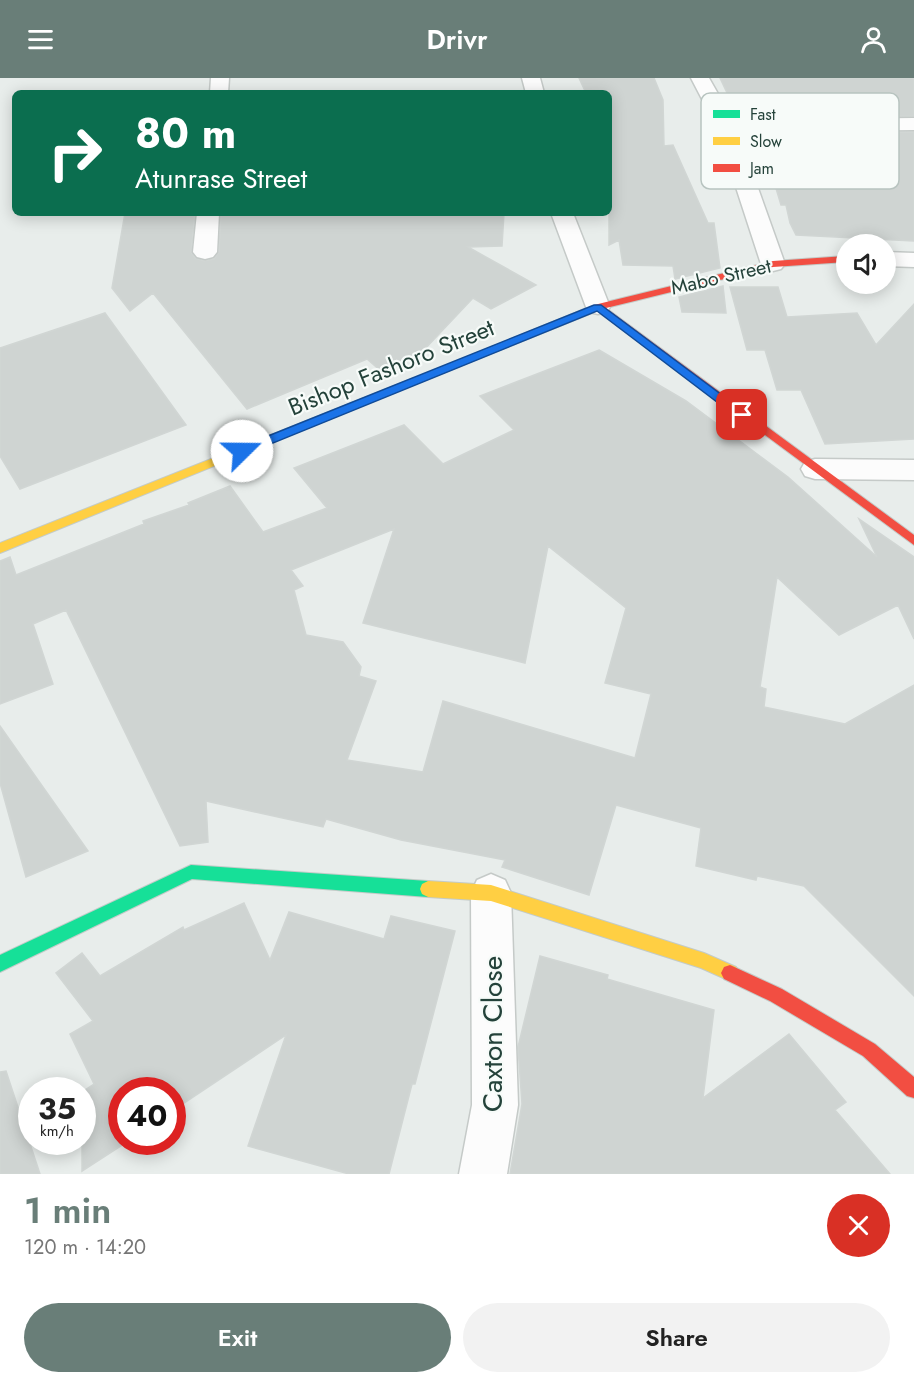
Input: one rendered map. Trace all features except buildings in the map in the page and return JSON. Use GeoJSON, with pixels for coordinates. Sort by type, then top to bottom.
{"type":"FeatureCollection","features":[{"type":"Feature","properties":{"kind":"street"},"geometry":{"type":"LineString","coordinates":[[700,78],[708,93]]}},
{"type":"Feature","properties":{"kind":"street"},"geometry":{"type":"LineString","coordinates":[[899,124],[914,124]]}},
{"type":"Feature","properties":{"kind":"street"},"geometry":{"type":"LineString","coordinates":[[747,189],[773,264]]}},
{"type":"Feature","properties":{"kind":"street"},"geometry":{"type":"LineString","coordinates":[[204,252],[208,216]]}},
{"type":"Feature","properties":{"kind":"street"},"geometry":{"type":"LineString","coordinates":[[563,216],[598,307],[914,541]]}},
{"type":"Feature","properties":{"kind":"street"},"geometry":{"type":"LineString","coordinates":[[896,259],[914,260]]}},
{"type":"Feature","properties":{"kind":"street","name":"Mabo Street"},"geometry":{"type":"LineString","coordinates":[[598,307],[773,264],[836,260]]}},
{"type":"Feature","properties":{"kind":"street","name":"Bishop Fashoro Street"},"geometry":{"type":"LineString","coordinates":[[0,548],[598,307]]}},
{"type":"Feature","properties":{"kind":"street"},"geometry":{"type":"LineString","coordinates":[[814,469],[914,470]]}},
{"type":"Feature","properties":{"kind":"street"},"geometry":{"type":"LineString","coordinates":[[0,964],[191,872],[491,893],[704,961],[776,995],[869,1050],[914,1089]]}},
{"type":"Feature","properties":{"kind":"street","name":"Caxton Close"},"geometry":{"type":"LineString","coordinates":[[483,1174],[495,1106],[491,893]]}},
{"type":"Feature","properties":{"kind":"traffic: fast"},"geometry":{"type":"LineString","coordinates":[[0,964],[191,872],[428,889]]}},
{"type":"Feature","properties":{"kind":"traffic: slow"},"geometry":{"type":"LineString","coordinates":[[0,548],[414,381]]}},
{"type":"Feature","properties":{"kind":"traffic: slow"},"geometry":{"type":"LineString","coordinates":[[428,889],[491,893],[704,961],[730,973]]}},
{"type":"Feature","properties":{"kind":"traffic: jam"},"geometry":{"type":"LineString","coordinates":[[414,381],[598,307],[773,264],[836,260]]}},
{"type":"Feature","properties":{"kind":"traffic: jam"},"geometry":{"type":"LineString","coordinates":[[598,307],[914,541]]}},
{"type":"Feature","properties":{"kind":"traffic: jam"},"geometry":{"type":"LineString","coordinates":[[730,973],[776,995],[869,1050],[914,1089]]}},
{"type":"Feature","properties":{"kind":"route"},"geometry":{"type":"LineString","coordinates":[[242,451],[598,307],[742,415]]}}]}
